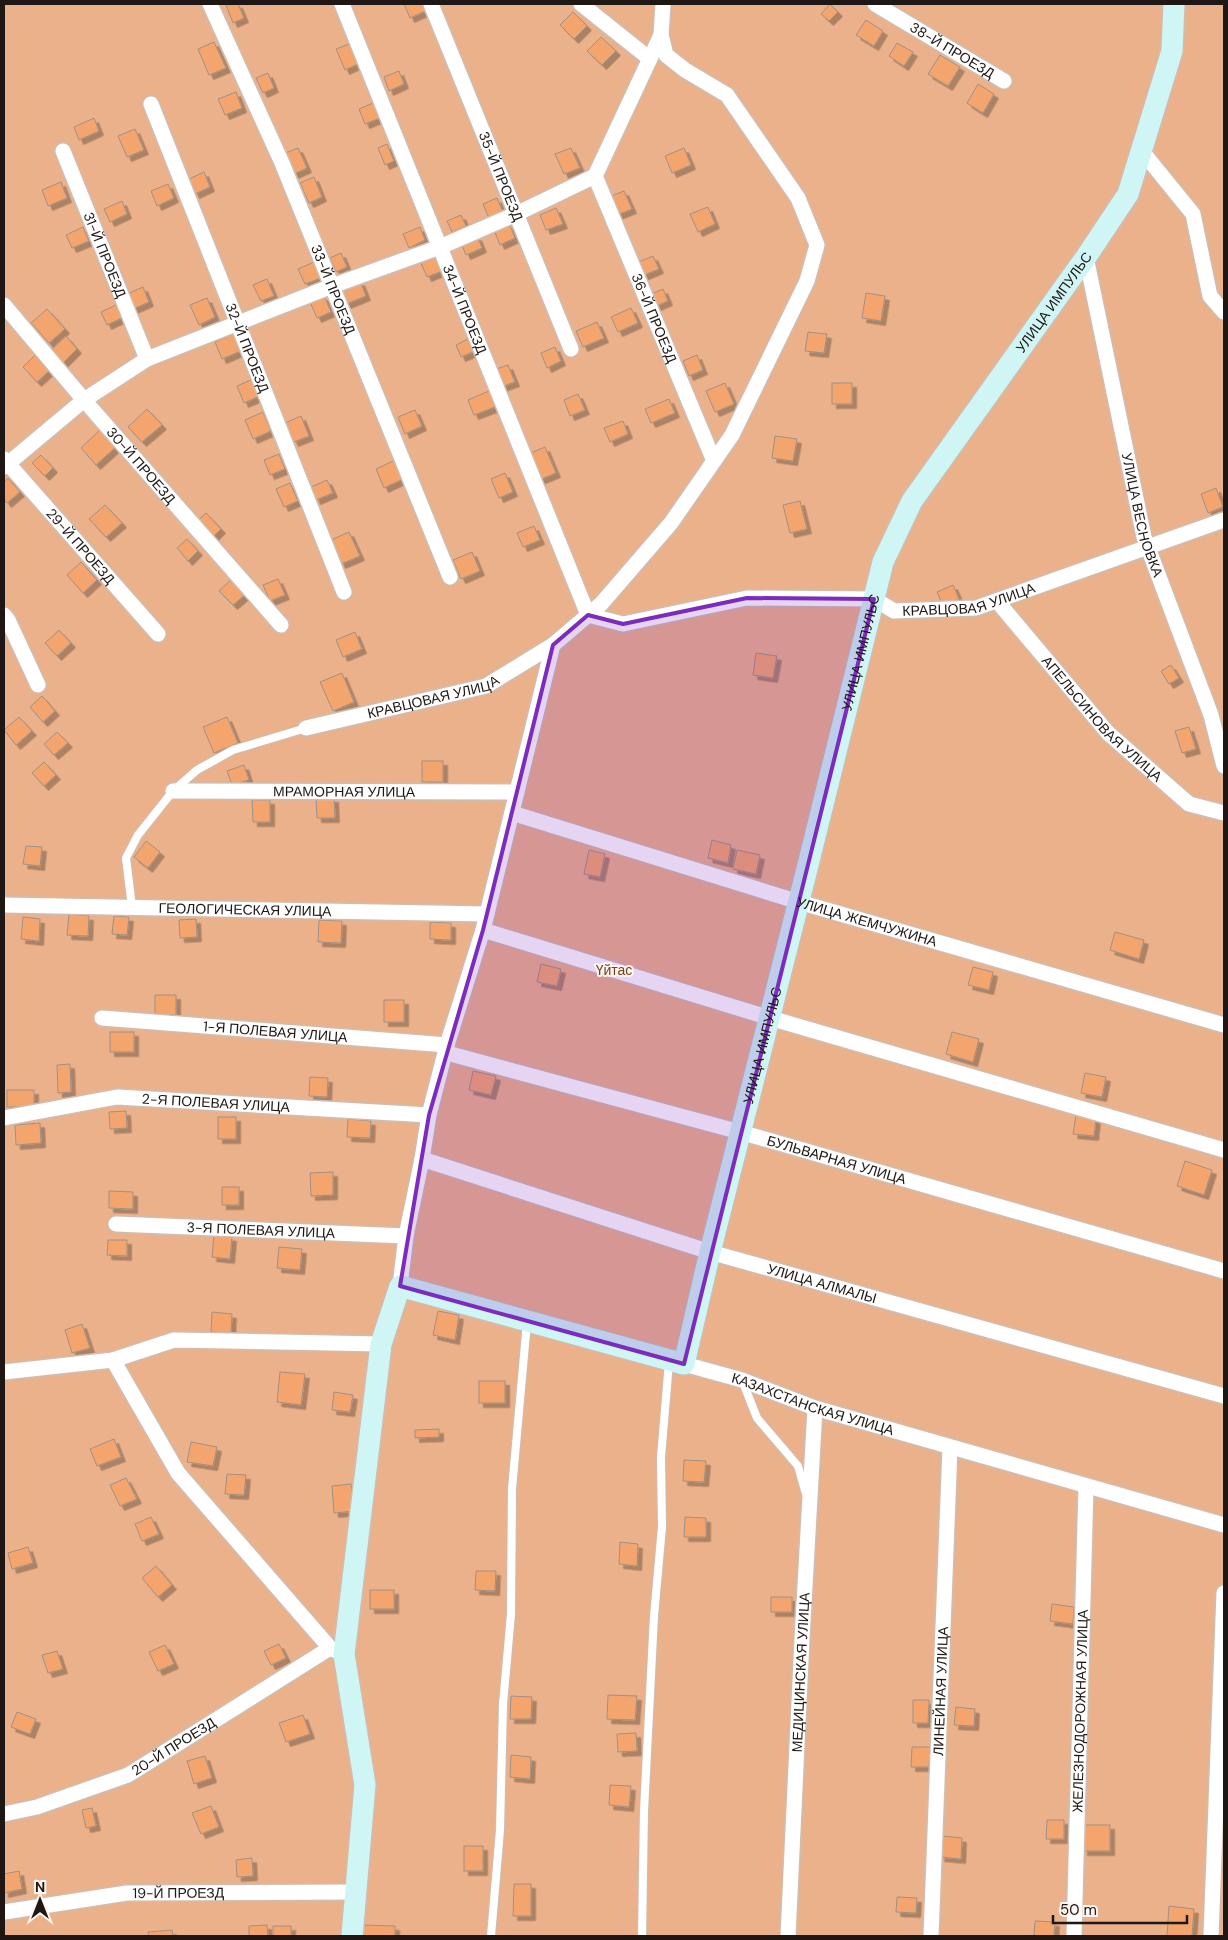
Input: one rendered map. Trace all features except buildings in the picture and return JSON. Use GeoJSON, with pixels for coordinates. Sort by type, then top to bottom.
{"type":"FeatureCollection","features":[{"type":"Feature","properties":{"kind":"street","name":"33-Й ПРОЕЗД"},"geometry":{"type":"LineString","coordinates":[[210,4],[282,163],[450,578]]}},
{"type":"Feature","properties":{"kind":"street","name":"34-Й ПРОЕЗД"},"geometry":{"type":"LineString","coordinates":[[342,4],[588,615]]}},
{"type":"Feature","properties":{"kind":"street","name":"35-Й ПРОЕЗД"},"geometry":{"type":"LineString","coordinates":[[431,4],[571,349]]}},
{"type":"Feature","properties":{"kind":"street"},"geometry":{"type":"LineString","coordinates":[[581,4],[650,59]]}},
{"type":"Feature","properties":{"kind":"street"},"geometry":{"type":"LineString","coordinates":[[5,463],[84,400],[147,359],[237,322],[440,247],[516,214],[595,176],[661,35],[663,4]]}},
{"type":"Feature","properties":{"kind":"street","name":"38-Й ПРОЕЗД"},"geometry":{"type":"LineString","coordinates":[[875,4],[1004,81]]}},
{"type":"Feature","properties":{"kind":"street","name":"УЛИЦА ИМПУЛЬС"},"geometry":{"type":"LineString","coordinates":[[677,1362],[710,1252],[883,562],[912,501],[1086,257],[1128,194],[1172,51],[1174,4]]}},
{"type":"Feature","properties":{"kind":"street","name":"КРАВЦОВАЯ УЛИЦА"},"geometry":{"type":"LineString","coordinates":[[306,728],[486,686],[553,645],[601,604],[671,523],[732,435],[807,281],[816,245],[798,198],[727,95],[685,70],[666,55],[661,35]]}},
{"type":"Feature","properties":{"kind":"street","name":"32-Й ПРОЕЗД"},"geometry":{"type":"LineString","coordinates":[[151,104],[344,592]]}},
{"type":"Feature","properties":{"kind":"street"},"geometry":{"type":"LineString","coordinates":[[1141,150],[1193,214],[1210,296],[1224,312]]}},
{"type":"Feature","properties":{"kind":"street","name":"31-Й ПРОЕЗД"},"geometry":{"type":"LineString","coordinates":[[62,151],[147,359]]}},
{"type":"Feature","properties":{"kind":"street","name":"36-Й ПРОЕЗД"},"geometry":{"type":"LineString","coordinates":[[595,176],[714,461]]}},
{"type":"Feature","properties":{"kind":"street","name":"УЛИЦА ВЕСНОВКА"},"geometry":{"type":"LineString","coordinates":[[1086,257],[1144,538],[1211,715],[1224,766]]}},
{"type":"Feature","properties":{"kind":"street","name":"30-Й ПРОЕЗД"},"geometry":{"type":"LineString","coordinates":[[4,305],[84,400],[281,624]]}},
{"type":"Feature","properties":{"kind":"street","name":"29-Й ПРОЕЗД"},"geometry":{"type":"LineString","coordinates":[[5,463],[158,634]]}},
{"type":"Feature","properties":{"kind":"street","name":"КРАВЦОВАЯ УЛИЦА"},"geometry":{"type":"LineString","coordinates":[[588,615],[623,624],[747,598],[874,599],[894,611],[976,608],[1224,520]]}},
{"type":"Feature","properties":{"kind":"street","name":"АПЕЛЬСИНОВАЯ УЛИЦА"},"geometry":{"type":"LineString","coordinates":[[997,600],[1108,733],[1189,804],[1224,814]]}},
{"type":"Feature","properties":{"kind":"street"},"geometry":{"type":"LineString","coordinates":[[4,615],[38,685]]}},
{"type":"Feature","properties":{"kind":"street"},"geometry":{"type":"LineString","coordinates":[[352,1936],[365,1785],[337,1651],[381,1344],[400,1286],[406,1236],[429,1115],[483,930],[553,645]]}},
{"type":"Feature","properties":{"kind":"street","name":"МРАМОРНАЯ УЛИЦА"},"geometry":{"type":"LineString","coordinates":[[173,791],[517,792]]}},
{"type":"Feature","properties":{"kind":"street","name":"УЛИЦА ЖЕМЧУЖИНА"},"geometry":{"type":"LineString","coordinates":[[512,813],[799,902],[1224,1025]]}},
{"type":"Feature","properties":{"kind":"street","name":"ГЕОЛОГИЧЕСКАЯ УЛИЦА"},"geometry":{"type":"LineString","coordinates":[[4,905],[487,914]]}},
{"type":"Feature","properties":{"kind":"street"},"geometry":{"type":"LineString","coordinates":[[483,930],[770,1018],[1224,1150]]}},
{"type":"Feature","properties":{"kind":"street","name":"1-Я ПОЛЕВАЯ УЛИЦА"},"geometry":{"type":"LineString","coordinates":[[102,1018],[447,1049]]}},
{"type":"Feature","properties":{"kind":"street","name":"БУЛЬВАРНАЯ УЛИЦА"},"geometry":{"type":"LineString","coordinates":[[447,1049],[1224,1271]]}},
{"type":"Feature","properties":{"kind":"street","name":"2-Я ПОЛЕВАЯ УЛИЦА"},"geometry":{"type":"LineString","coordinates":[[4,1118],[117,1097],[429,1115]]}},
{"type":"Feature","properties":{"kind":"street","name":"УЛИЦА АЛМАЛЫ"},"geometry":{"type":"LineString","coordinates":[[422,1159],[710,1252],[1224,1396]]}},
{"type":"Feature","properties":{"kind":"street","name":"3-Я ПОЛЕВАЯ УЛИЦА"},"geometry":{"type":"LineString","coordinates":[[116,1224],[406,1236]]}},
{"type":"Feature","properties":{"kind":"street","name":"КАЗАХСТАНСКАЯ УЛИЦА"},"geometry":{"type":"LineString","coordinates":[[400,1286],[742,1380],[816,1408],[1224,1525]]}},
{"type":"Feature","properties":{"kind":"street"},"geometry":{"type":"LineString","coordinates":[[4,1372],[113,1360],[174,1340],[381,1344]]}},
{"type":"Feature","properties":{"kind":"street"},"geometry":{"type":"LineString","coordinates":[[113,1360],[178,1473],[337,1651]]}},
{"type":"Feature","properties":{"kind":"street","name":"МЕДИЦИНСКАЯ УЛИЦА"},"geometry":{"type":"LineString","coordinates":[[788,1936],[809,1508],[816,1408]]}},
{"type":"Feature","properties":{"kind":"street","name":"ЛИНЕЙНАЯ УЛИЦА"},"geometry":{"type":"LineString","coordinates":[[932,1936],[950,1447]]}},
{"type":"Feature","properties":{"kind":"street","name":"ЖЕЛЕЗНОДОРОЖНАЯ УЛИЦА"},"geometry":{"type":"LineString","coordinates":[[1074,1936],[1086,1486]]}},
{"type":"Feature","properties":{"kind":"street"},"geometry":{"type":"LineString","coordinates":[[1211,1936],[1224,1593]]}},
{"type":"Feature","properties":{"kind":"street","name":"20-Й ПРОЕЗД"},"geometry":{"type":"LineString","coordinates":[[4,1814],[38,1807],[128,1776],[337,1651]]}},
{"type":"Feature","properties":{"kind":"street","name":"19-Й ПРОЕЗД"},"geometry":{"type":"LineString","coordinates":[[4,1912],[127,1893],[356,1892]]}},
{"type":"Feature","properties":{"kind":"lane"},"geometry":{"type":"LineString","coordinates":[[132,907],[126,858],[138,835],[173,791],[198,770],[233,750],[306,728]]}},
{"type":"Feature","properties":{"kind":"lane"},"geometry":{"type":"LineString","coordinates":[[491,1936],[500,1830],[503,1704],[511,1614],[512,1489],[528,1322]]}},
{"type":"Feature","properties":{"kind":"lane"},"geometry":{"type":"LineString","coordinates":[[642,1936],[644,1811],[654,1616],[662,1527],[661,1458],[677,1362]]}},
{"type":"Feature","properties":{"kind":"lane"},"geometry":{"type":"LineString","coordinates":[[742,1380],[758,1418],[798,1466],[809,1508]]}},
{"type":"Feature","properties":{"kind":"highlighted area"},"geometry":{"type":"Polygon","coordinates":[[[747,598],[874,599],[684,1364],[400,1286],[429,1115],[483,930],[553,645],[588,615],[623,624],[747,598]]]}},
{"type":"Feature","properties":{"kind":"green space","name":"Үйтас"},"geometry":{"type":"Polygon","coordinates":[[[4,4],[1224,4],[1224,1936],[4,1936],[4,4]]]}}]}
